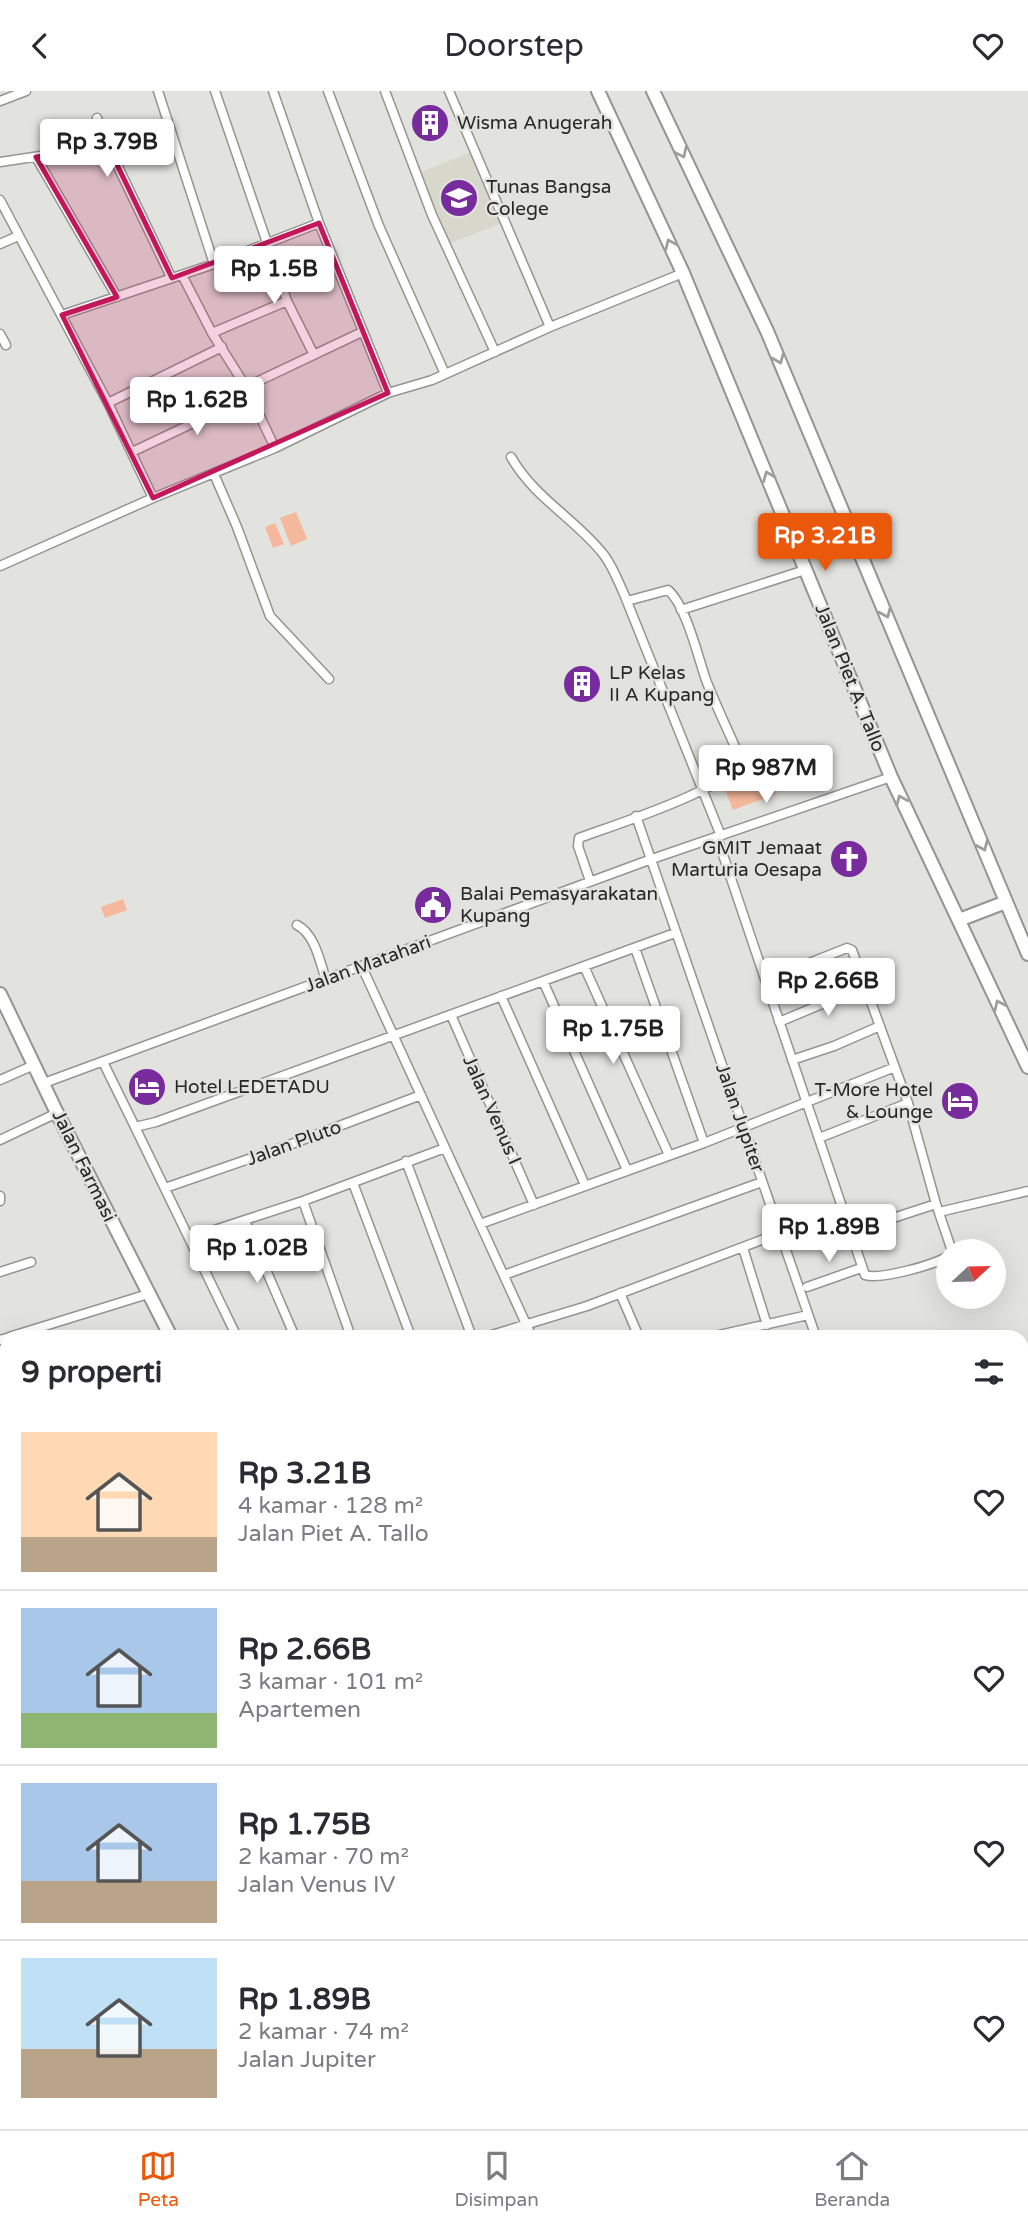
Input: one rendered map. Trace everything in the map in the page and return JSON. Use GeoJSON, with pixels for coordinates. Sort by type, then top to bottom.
{"type":"FeatureCollection","features":[{"type":"Feature","properties":{"kind":"main road","name":"Jalan Piet A. Tallo"},"geometry":{"type":"LineString","coordinates":[[598,91],[683,273],[891,777],[1028,1067]]}},
{"type":"Feature","properties":{"kind":"main road"},"geometry":{"type":"LineString","coordinates":[[653,91],[767,331],[1028,954]]}},
{"type":"Feature","properties":{"kind":"main road"},"geometry":{"type":"LineString","coordinates":[[959,920],[1006,902]]}},
{"type":"Feature","properties":{"kind":"main road","name":"Jalan Farmasi"},"geometry":{"type":"LineString","coordinates":[[0,994],[4,1015],[44,1083],[167,1330]]}},
{"type":"Feature","properties":{"kind":"street"},"geometry":{"type":"LineString","coordinates":[[0,101],[26,91]]}},
{"type":"Feature","properties":{"kind":"street"},"geometry":{"type":"LineString","coordinates":[[158,91],[214,264]]}},
{"type":"Feature","properties":{"kind":"street"},"geometry":{"type":"LineString","coordinates":[[215,91],[287,301],[314,355]]}},
{"type":"Feature","properties":{"kind":"street"},"geometry":{"type":"LineString","coordinates":[[273,91],[320,223],[388,393]]}},
{"type":"Feature","properties":{"kind":"street"},"geometry":{"type":"LineString","coordinates":[[328,91],[379,226],[445,374]]}},
{"type":"Feature","properties":{"kind":"street"},"geometry":{"type":"LineString","coordinates":[[385,91],[432,215],[495,352]]}},
{"type":"Feature","properties":{"kind":"street"},"geometry":{"type":"LineString","coordinates":[[449,91],[551,327]]}},
{"type":"Feature","properties":{"kind":"street"},"geometry":{"type":"LineString","coordinates":[[97,118],[171,277]]}},
{"type":"Feature","properties":{"kind":"street"},"geometry":{"type":"LineString","coordinates":[[0,162],[109,148]]}},
{"type":"Feature","properties":{"kind":"street"},"geometry":{"type":"LineString","coordinates":[[36,157],[117,297]]}},
{"type":"Feature","properties":{"kind":"street"},"geometry":{"type":"LineString","coordinates":[[0,200],[108,403],[153,498]]}},
{"type":"Feature","properties":{"kind":"street"},"geometry":{"type":"LineString","coordinates":[[62,316],[214,264],[320,223]]}},
{"type":"Feature","properties":{"kind":"street"},"geometry":{"type":"LineString","coordinates":[[0,244],[18,236]]}},
{"type":"Feature","properties":{"kind":"street"},"geometry":{"type":"LineString","coordinates":[[0,566],[153,498],[275,448],[388,393],[445,374],[683,273]]}},
{"type":"Feature","properties":{"kind":"street"},"geometry":{"type":"LineString","coordinates":[[182,275],[212,333],[246,387],[275,448]]}},
{"type":"Feature","properties":{"kind":"street"},"geometry":{"type":"LineString","coordinates":[[212,333],[287,301]]}},
{"type":"Feature","properties":{"kind":"street"},"geometry":{"type":"LineString","coordinates":[[246,387],[362,332]]}},
{"type":"Feature","properties":{"kind":"street"},"geometry":{"type":"LineString","coordinates":[[0,334],[6,345]]}},
{"type":"Feature","properties":{"kind":"street"},"geometry":{"type":"LineString","coordinates":[[108,403],[222,347]]}},
{"type":"Feature","properties":{"kind":"street"},"geometry":{"type":"LineString","coordinates":[[132,452],[250,396]]}},
{"type":"Feature","properties":{"kind":"street"},"geometry":{"type":"LineString","coordinates":[[511,457],[530,485],[604,556],[627,601],[704,790],[864,1275],[874,1277],[936,1260]]}},
{"type":"Feature","properties":{"kind":"street"},"geometry":{"type":"LineString","coordinates":[[214,474],[270,616],[329,679]]}},
{"type":"Feature","properties":{"kind":"street"},"geometry":{"type":"LineString","coordinates":[[681,610],[806,570]]}},
{"type":"Feature","properties":{"kind":"street"},"geometry":{"type":"LineString","coordinates":[[590,881],[577,840],[704,790],[736,769],[738,756],[708,686],[681,610],[668,590],[627,601]]}},
{"type":"Feature","properties":{"kind":"street","name":"Jalan Matahari"},"geometry":{"type":"LineString","coordinates":[[44,1083],[590,881],[891,777]]}},
{"type":"Feature","properties":{"kind":"street","name":"Jalan Jupiter"},"geometry":{"type":"LineString","coordinates":[[636,816],[813,1330]]}},
{"type":"Feature","properties":{"kind":"street"},"geometry":{"type":"LineString","coordinates":[[297,925],[305,930],[312,941],[326,980]]}},
{"type":"Feature","properties":{"kind":"street"},"geometry":{"type":"LineString","coordinates":[[135,1127],[156,1122],[675,933]]}},
{"type":"Feature","properties":{"kind":"street"},"geometry":{"type":"LineString","coordinates":[[766,979],[847,947],[852,950],[908,1103],[948,1239]]}},
{"type":"Feature","properties":{"kind":"street"},"geometry":{"type":"LineString","coordinates":[[635,948],[704,1143]]}},
{"type":"Feature","properties":{"kind":"street"},"geometry":{"type":"LineString","coordinates":[[584,966],[669,1154]]}},
{"type":"Feature","properties":{"kind":"street"},"geometry":{"type":"LineString","coordinates":[[362,967],[529,1330]]}},
{"type":"Feature","properties":{"kind":"street"},"geometry":{"type":"LineString","coordinates":[[543,981],[627,1170]]}},
{"type":"Feature","properties":{"kind":"street"},"geometry":{"type":"LineString","coordinates":[[779,1022],[865,986]]}},
{"type":"Feature","properties":{"kind":"street"},"geometry":{"type":"LineString","coordinates":[[501,996],[586,1185]]}},
{"type":"Feature","properties":{"kind":"street","name":"Jalan Venus I"},"geometry":{"type":"LineString","coordinates":[[451,1015],[534,1205]]}},
{"type":"Feature","properties":{"kind":"street"},"geometry":{"type":"LineString","coordinates":[[792,1060],[880,1026]]}},
{"type":"Feature","properties":{"kind":"street"},"geometry":{"type":"LineString","coordinates":[[103,1062],[234,1330]]}},
{"type":"Feature","properties":{"kind":"street"},"geometry":{"type":"LineString","coordinates":[[0,1080],[34,1065]]}},
{"type":"Feature","properties":{"kind":"street"},"geometry":{"type":"LineString","coordinates":[[480,1224],[704,1143],[895,1067]]}},
{"type":"Feature","properties":{"kind":"street","name":"Jalan Pluto"},"geometry":{"type":"LineString","coordinates":[[165,1188],[421,1095]]}},
{"type":"Feature","properties":{"kind":"street"},"geometry":{"type":"LineString","coordinates":[[819,1137],[908,1103]]}},
{"type":"Feature","properties":{"kind":"street"},"geometry":{"type":"LineString","coordinates":[[0,1140],[57,1113]]}},
{"type":"Feature","properties":{"kind":"street"},"geometry":{"type":"LineString","coordinates":[[190,1238],[303,1202],[445,1148]]}},
{"type":"Feature","properties":{"kind":"street"},"geometry":{"type":"LineString","coordinates":[[406,1161],[469,1330]]}},
{"type":"Feature","properties":{"kind":"street"},"geometry":{"type":"LineString","coordinates":[[504,1275],[762,1182]]}},
{"type":"Feature","properties":{"kind":"street"},"geometry":{"type":"LineString","coordinates":[[353,1183],[408,1330]]}},
{"type":"Feature","properties":{"kind":"street"},"geometry":{"type":"LineString","coordinates":[[850,1232],[937,1208],[1028,1191]]}},
{"type":"Feature","properties":{"kind":"street"},"geometry":{"type":"LineString","coordinates":[[303,1202],[349,1330]]}},
{"type":"Feature","properties":{"kind":"street"},"geometry":{"type":"LineString","coordinates":[[245,1221],[292,1330]]}},
{"type":"Feature","properties":{"kind":"street"},"geometry":{"type":"LineString","coordinates":[[512,1330],[780,1233]]}},
{"type":"Feature","properties":{"kind":"street"},"geometry":{"type":"LineString","coordinates":[[743,1248],[767,1325]]}},
{"type":"Feature","properties":{"kind":"street"},"geometry":{"type":"LineString","coordinates":[[0,1272],[31,1262]]}},
{"type":"Feature","properties":{"kind":"street"},"geometry":{"type":"LineString","coordinates":[[807,1287],[861,1268]]}},
{"type":"Feature","properties":{"kind":"street"},"geometry":{"type":"LineString","coordinates":[[620,1293],[636,1330]]}},
{"type":"Feature","properties":{"kind":"street"},"geometry":{"type":"LineString","coordinates":[[31,1330],[148,1294]]}},
{"type":"Feature","properties":{"kind":"street"},"geometry":{"type":"LineString","coordinates":[[743,1330],[808,1315]]}},
{"type":"Feature","properties":{"kind":"highlighted area"},"geometry":{"type":"Polygon","coordinates":[[[109,148],[172,278],[319,223],[388,393],[153,498],[62,315],[117,297],[36,157],[109,148]]]}},
{"type":"Feature","properties":{"kind":"shaded area","name":"Tunas Bangsa Colege"},"geometry":{"type":"Polygon","coordinates":[[[471,152],[501,223],[446,245],[417,174],[471,152]]]}},
{"type":"Feature","properties":{"kind":"shaded area"},"geometry":{"type":"Polygon","coordinates":[[[296,512],[307,539],[291,546],[280,518],[296,512]]]}},
{"type":"Feature","properties":{"kind":"shaded area"},"geometry":{"type":"Polygon","coordinates":[[[275,523],[284,544],[273,548],[265,527],[275,523]]]}},
{"type":"Feature","properties":{"kind":"shaded area"},"geometry":{"type":"Polygon","coordinates":[[[768,773],[776,794],[733,810],[725,789],[768,773]]]}},
{"type":"Feature","properties":{"kind":"shaded area"},"geometry":{"type":"Polygon","coordinates":[[[123,899],[127,910],[105,918],[101,907],[123,899]]]}},
{"type":"Feature","properties":{"kind":"place","name":"Wisma Anugerah"},"geometry":{"type":"Point","coordinates":[430,123]}},
{"type":"Feature","properties":{"kind":"place","name":"Tunas Bangsa Colege"},"geometry":{"type":"Point","coordinates":[459,198]}},
{"type":"Feature","properties":{"kind":"place","name":"LP Kelas II A Kupang"},"geometry":{"type":"Point","coordinates":[582,684]}},
{"type":"Feature","properties":{"kind":"place","name":"GMIT Jemaat Marturia Oesapa"},"geometry":{"type":"Point","coordinates":[849,859]}},
{"type":"Feature","properties":{"kind":"place","name":"Balai Pemasyarakatan Kupang"},"geometry":{"type":"Point","coordinates":[433,905]}},
{"type":"Feature","properties":{"kind":"place","name":"Hotel LEDETADU"},"geometry":{"type":"Point","coordinates":[147,1087]}},
{"type":"Feature","properties":{"kind":"place","name":"T-More Hotel & Lounge"},"geometry":{"type":"Point","coordinates":[960,1101]}}]}
